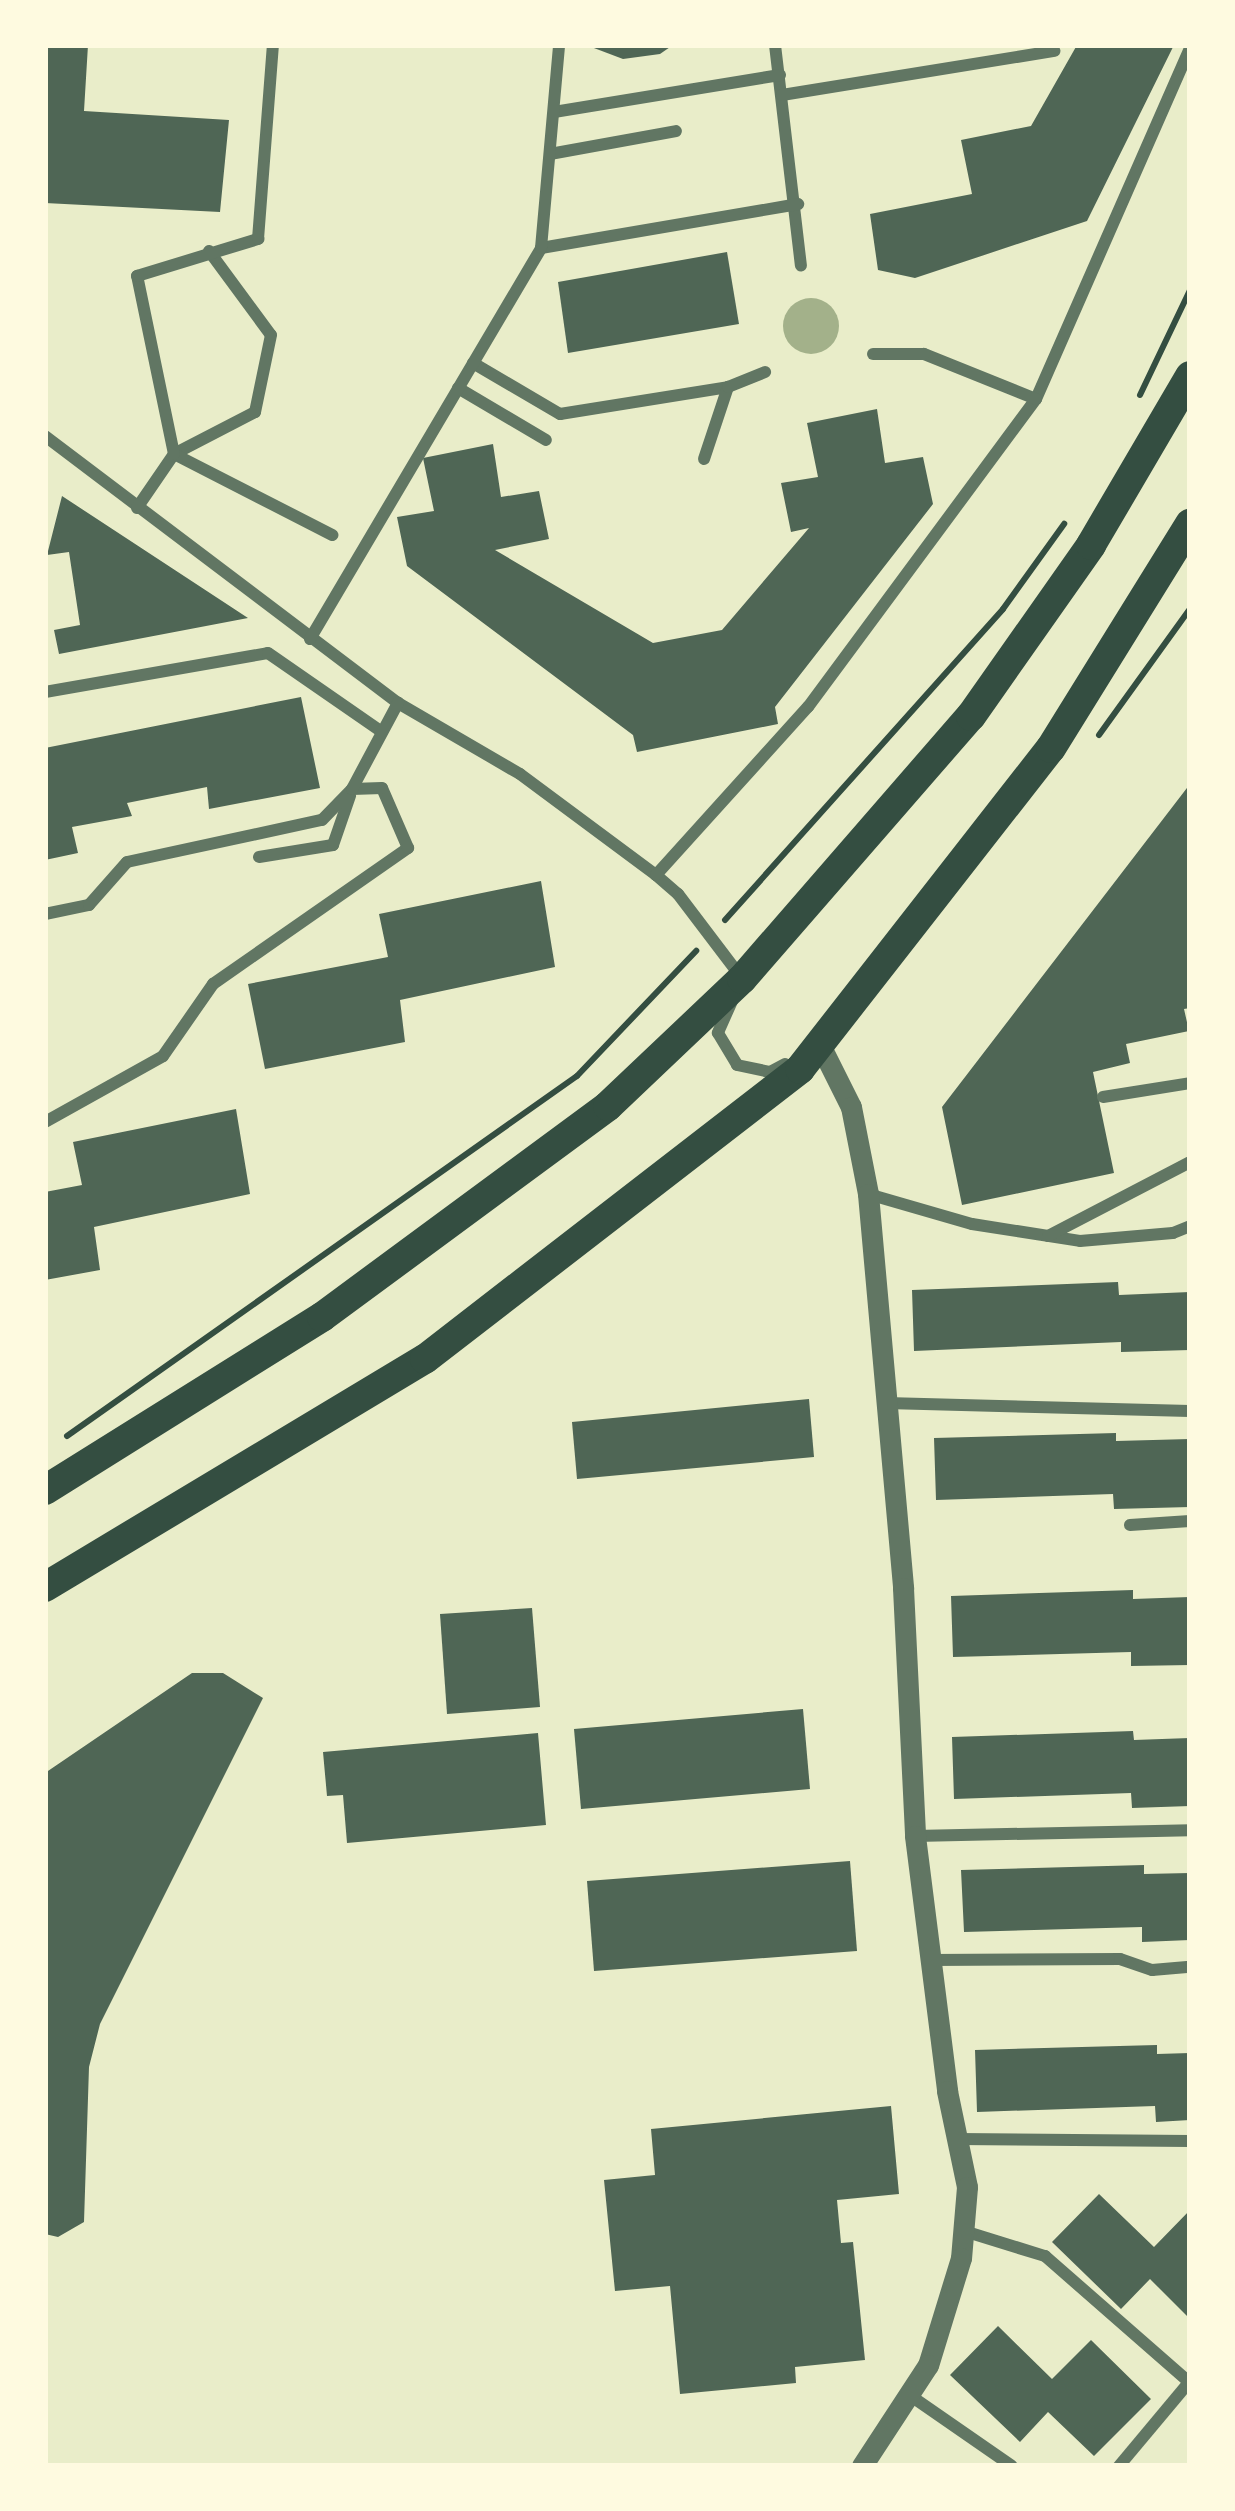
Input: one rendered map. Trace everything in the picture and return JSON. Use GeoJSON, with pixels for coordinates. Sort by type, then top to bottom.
{"type":"FeatureCollection","features":[{"type":"Feature","properties":{"kind":"main road"},"geometry":{"type":"LineString","coordinates":[[45,1490],[322,1318],[608,1106],[742,979],[971,716],[1091,545],[1190,376]]}},
{"type":"Feature","properties":{"kind":"main road"},"geometry":{"type":"LineString","coordinates":[[45,1587],[424,1359],[800,1070],[1052,748],[1190,524]]}},
{"type":"Feature","properties":{"kind":"street"},"geometry":{"type":"LineString","coordinates":[[174,454],[137,276],[258,239],[272,45]]}},
{"type":"Feature","properties":{"kind":"street"},"geometry":{"type":"LineString","coordinates":[[310,639],[541,248],[559,45]]}},
{"type":"Feature","properties":{"kind":"street"},"geometry":{"type":"LineString","coordinates":[[776,45],[798,204],[801,265]]}},
{"type":"Feature","properties":{"kind":"street"},"geometry":{"type":"LineString","coordinates":[[656,875],[808,707],[1036,399],[1190,49]]}},
{"type":"Feature","properties":{"kind":"street"},"geometry":{"type":"LineString","coordinates":[[782,94],[1054,51]]}},
{"type":"Feature","properties":{"kind":"street"},"geometry":{"type":"LineString","coordinates":[[554,112],[780,75]]}},
{"type":"Feature","properties":{"kind":"street"},"geometry":{"type":"LineString","coordinates":[[550,154],[676,131]]}},
{"type":"Feature","properties":{"kind":"street"},"geometry":{"type":"LineString","coordinates":[[541,248],[798,204]]}},
{"type":"Feature","properties":{"kind":"street"},"geometry":{"type":"LineString","coordinates":[[137,508],[174,454],[255,412],[271,335],[209,251]]}},
{"type":"Feature","properties":{"kind":"street"},"geometry":{"type":"LineString","coordinates":[[873,354],[924,354],[1036,399]]}},
{"type":"Feature","properties":{"kind":"street"},"geometry":{"type":"LineString","coordinates":[[473,363],[560,414],[728,387],[765,371]]}},
{"type":"Feature","properties":{"kind":"street"},"geometry":{"type":"LineString","coordinates":[[704,459],[728,387]]}},
{"type":"Feature","properties":{"kind":"street"},"geometry":{"type":"LineString","coordinates":[[458,388],[546,440]]}},
{"type":"Feature","properties":{"kind":"street"},"geometry":{"type":"LineString","coordinates":[[45,436],[398,703],[520,774],[656,875],[678,894],[742,979],[718,1034],[736,1065],[770,1072],[820,1045],[851,1106],[868,1194],[915,1836],[957,2139],[968,2187],[961,2258],[928,2365],[862,2466]]}},
{"type":"Feature","properties":{"kind":"street"},"geometry":{"type":"LineString","coordinates":[[174,454],[332,535]]}},
{"type":"Feature","properties":{"kind":"street"},"geometry":{"type":"LineString","coordinates":[[45,692],[268,653],[379,730]]}},
{"type":"Feature","properties":{"kind":"street"},"geometry":{"type":"LineString","coordinates":[[259,857],[332,844],[379,730],[398,703]]}},
{"type":"Feature","properties":{"kind":"street"},"geometry":{"type":"LineString","coordinates":[[45,914],[89,905],[127,862],[322,820],[352,789],[382,788],[408,848],[212,984],[163,1056],[45,1122]]}},
{"type":"Feature","properties":{"kind":"street"},"geometry":{"type":"LineString","coordinates":[[1103,1097],[1190,1083]]}},
{"type":"Feature","properties":{"kind":"street"},"geometry":{"type":"LineString","coordinates":[[1047,1236],[1190,1162]]}},
{"type":"Feature","properties":{"kind":"street"},"geometry":{"type":"LineString","coordinates":[[868,1194],[972,1224],[1080,1241],[1173,1233],[1190,1226]]}},
{"type":"Feature","properties":{"kind":"street"},"geometry":{"type":"LineString","coordinates":[[886,1403],[1190,1411]]}},
{"type":"Feature","properties":{"kind":"street"},"geometry":{"type":"LineString","coordinates":[[1130,1525],[1190,1521]]}},
{"type":"Feature","properties":{"kind":"street"},"geometry":{"type":"LineString","coordinates":[[915,1836],[1190,1830]]}},
{"type":"Feature","properties":{"kind":"street"},"geometry":{"type":"LineString","coordinates":[[930,1960],[1120,1959],[1152,1970],[1190,1967]]}},
{"type":"Feature","properties":{"kind":"street"},"geometry":{"type":"LineString","coordinates":[[957,2139],[1190,2141]]}},
{"type":"Feature","properties":{"kind":"street"},"geometry":{"type":"LineString","coordinates":[[964,2231],[1045,2256],[1190,2382],[1119,2466]]}},
{"type":"Feature","properties":{"kind":"street"},"geometry":{"type":"LineString","coordinates":[[908,2394],[1012,2466]]}},
{"type":"Feature","properties":{"kind":"shaded area"},"geometry":{"type":"Polygon","coordinates":[[[811,298],[830,307],[839,326],[830,345],[811,354],[792,345],[783,326],[792,307],[811,298]]]}},
{"type":"Feature","properties":{"kind":"building"},"geometry":{"type":"Polygon","coordinates":[[[45,45],[88,45],[84,111],[229,120],[220,212],[45,203],[45,45]]]}},
{"type":"Feature","properties":{"kind":"building"},"geometry":{"type":"Polygon","coordinates":[[[586,45],[673,45],[660,54],[623,59],[586,45]]]}},
{"type":"Feature","properties":{"kind":"building"},"geometry":{"type":"Polygon","coordinates":[[[1077,45],[1174,45],[1087,221],[915,278],[878,270],[870,214],[972,194],[961,140],[1031,126],[1077,45]]]}},
{"type":"Feature","properties":{"kind":"building"},"geometry":{"type":"Polygon","coordinates":[[[727,252],[739,324],[568,353],[558,282],[727,252]]]}},
{"type":"Feature","properties":{"kind":"building"},"geometry":{"type":"Polygon","coordinates":[[[877,409],[885,463],[923,457],[933,504],[775,707],[778,724],[637,752],[633,735],[407,566],[397,517],[434,511],[423,458],[493,444],[501,497],[539,491],[549,539],[495,550],[653,643],[722,630],[809,528],[791,532],[781,483],[818,477],[807,423],[877,409]]]}},
{"type":"Feature","properties":{"kind":"building"},"geometry":{"type":"Polygon","coordinates":[[[62,496],[248,618],[59,654],[54,630],[80,625],[69,552],[47,555],[62,496]]]}},
{"type":"Feature","properties":{"kind":"building"},"geometry":{"type":"Polygon","coordinates":[[[301,697],[320,788],[209,809],[207,787],[127,803],[132,816],[72,827],[78,853],[45,860],[45,748],[301,697]]]}},
{"type":"Feature","properties":{"kind":"building"},"geometry":{"type":"Polygon","coordinates":[[[1190,784],[1190,1008],[1184,1009],[1189,1031],[1126,1044],[1130,1063],[1093,1072],[1114,1173],[962,1205],[942,1107],[1190,784]]]}},
{"type":"Feature","properties":{"kind":"building"},"geometry":{"type":"Polygon","coordinates":[[[541,881],[555,967],[400,1000],[405,1042],[265,1069],[248,984],[388,957],[379,914],[541,881]]]}},
{"type":"Feature","properties":{"kind":"building"},"geometry":{"type":"Polygon","coordinates":[[[236,1109],[250,1194],[94,1227],[100,1270],[45,1280],[45,1192],[82,1185],[73,1142],[236,1109]]]}},
{"type":"Feature","properties":{"kind":"building"},"geometry":{"type":"Polygon","coordinates":[[[1118,1282],[1119,1295],[1190,1292],[1190,1350],[1121,1352],[1121,1342],[914,1351],[912,1290],[1118,1282]]]}},
{"type":"Feature","properties":{"kind":"building"},"geometry":{"type":"Polygon","coordinates":[[[809,1399],[814,1457],[577,1479],[572,1422],[809,1399]]]}},
{"type":"Feature","properties":{"kind":"building"},"geometry":{"type":"Polygon","coordinates":[[[1116,1433],[1116,1441],[1190,1439],[1190,1507],[1114,1509],[1113,1494],[936,1500],[934,1438],[1116,1433]]]}},
{"type":"Feature","properties":{"kind":"building"},"geometry":{"type":"Polygon","coordinates":[[[1133,1590],[1133,1599],[1190,1597],[1190,1665],[1131,1666],[1131,1652],[953,1657],[951,1596],[1133,1590]]]}},
{"type":"Feature","properties":{"kind":"building"},"geometry":{"type":"Polygon","coordinates":[[[532,1608],[540,1707],[447,1714],[440,1614],[532,1608]]]}},
{"type":"Feature","properties":{"kind":"building"},"geometry":{"type":"Polygon","coordinates":[[[192,1673],[223,1673],[263,1698],[100,2024],[89,2067],[84,2222],[58,2237],[45,2234],[45,1773],[192,1673]]]}},
{"type":"Feature","properties":{"kind":"building"},"geometry":{"type":"Polygon","coordinates":[[[803,1709],[810,1789],[581,1809],[574,1729],[803,1709]]]}},
{"type":"Feature","properties":{"kind":"building"},"geometry":{"type":"Polygon","coordinates":[[[1133,1731],[1134,1740],[1190,1738],[1190,1806],[1132,1808],[1131,1793],[954,1799],[952,1737],[1133,1731]]]}},
{"type":"Feature","properties":{"kind":"building"},"geometry":{"type":"Polygon","coordinates":[[[538,1733],[546,1825],[347,1843],[343,1795],[327,1796],[323,1752],[538,1733]]]}},
{"type":"Feature","properties":{"kind":"building"},"geometry":{"type":"Polygon","coordinates":[[[850,1861],[857,1951],[594,1971],[587,1881],[850,1861]]]}},
{"type":"Feature","properties":{"kind":"building"},"geometry":{"type":"Polygon","coordinates":[[[1144,1865],[1144,1874],[1190,1873],[1190,1940],[1142,1942],[1142,1927],[964,1932],[961,1870],[1144,1865]]]}},
{"type":"Feature","properties":{"kind":"building"},"geometry":{"type":"Polygon","coordinates":[[[1157,2045],[1157,2054],[1190,2053],[1190,2120],[1156,2122],[1155,2106],[977,2112],[975,2050],[1157,2045]]]}},
{"type":"Feature","properties":{"kind":"building"},"geometry":{"type":"Polygon","coordinates":[[[891,2106],[899,2194],[837,2200],[841,2243],[853,2242],[865,2360],[795,2367],[796,2383],[680,2394],[670,2286],[615,2291],[604,2180],[655,2175],[651,2129],[891,2106]]]}},
{"type":"Feature","properties":{"kind":"building"},"geometry":{"type":"Polygon","coordinates":[[[1099,2194],[1154,2247],[1190,2210],[1190,2319],[1150,2279],[1121,2309],[1052,2242],[1099,2194]]]}},
{"type":"Feature","properties":{"kind":"building"},"geometry":{"type":"Polygon","coordinates":[[[998,2326],[1052,2379],[1091,2340],[1151,2399],[1094,2456],[1048,2412],[1020,2442],[950,2375],[998,2326]]]}}]}
